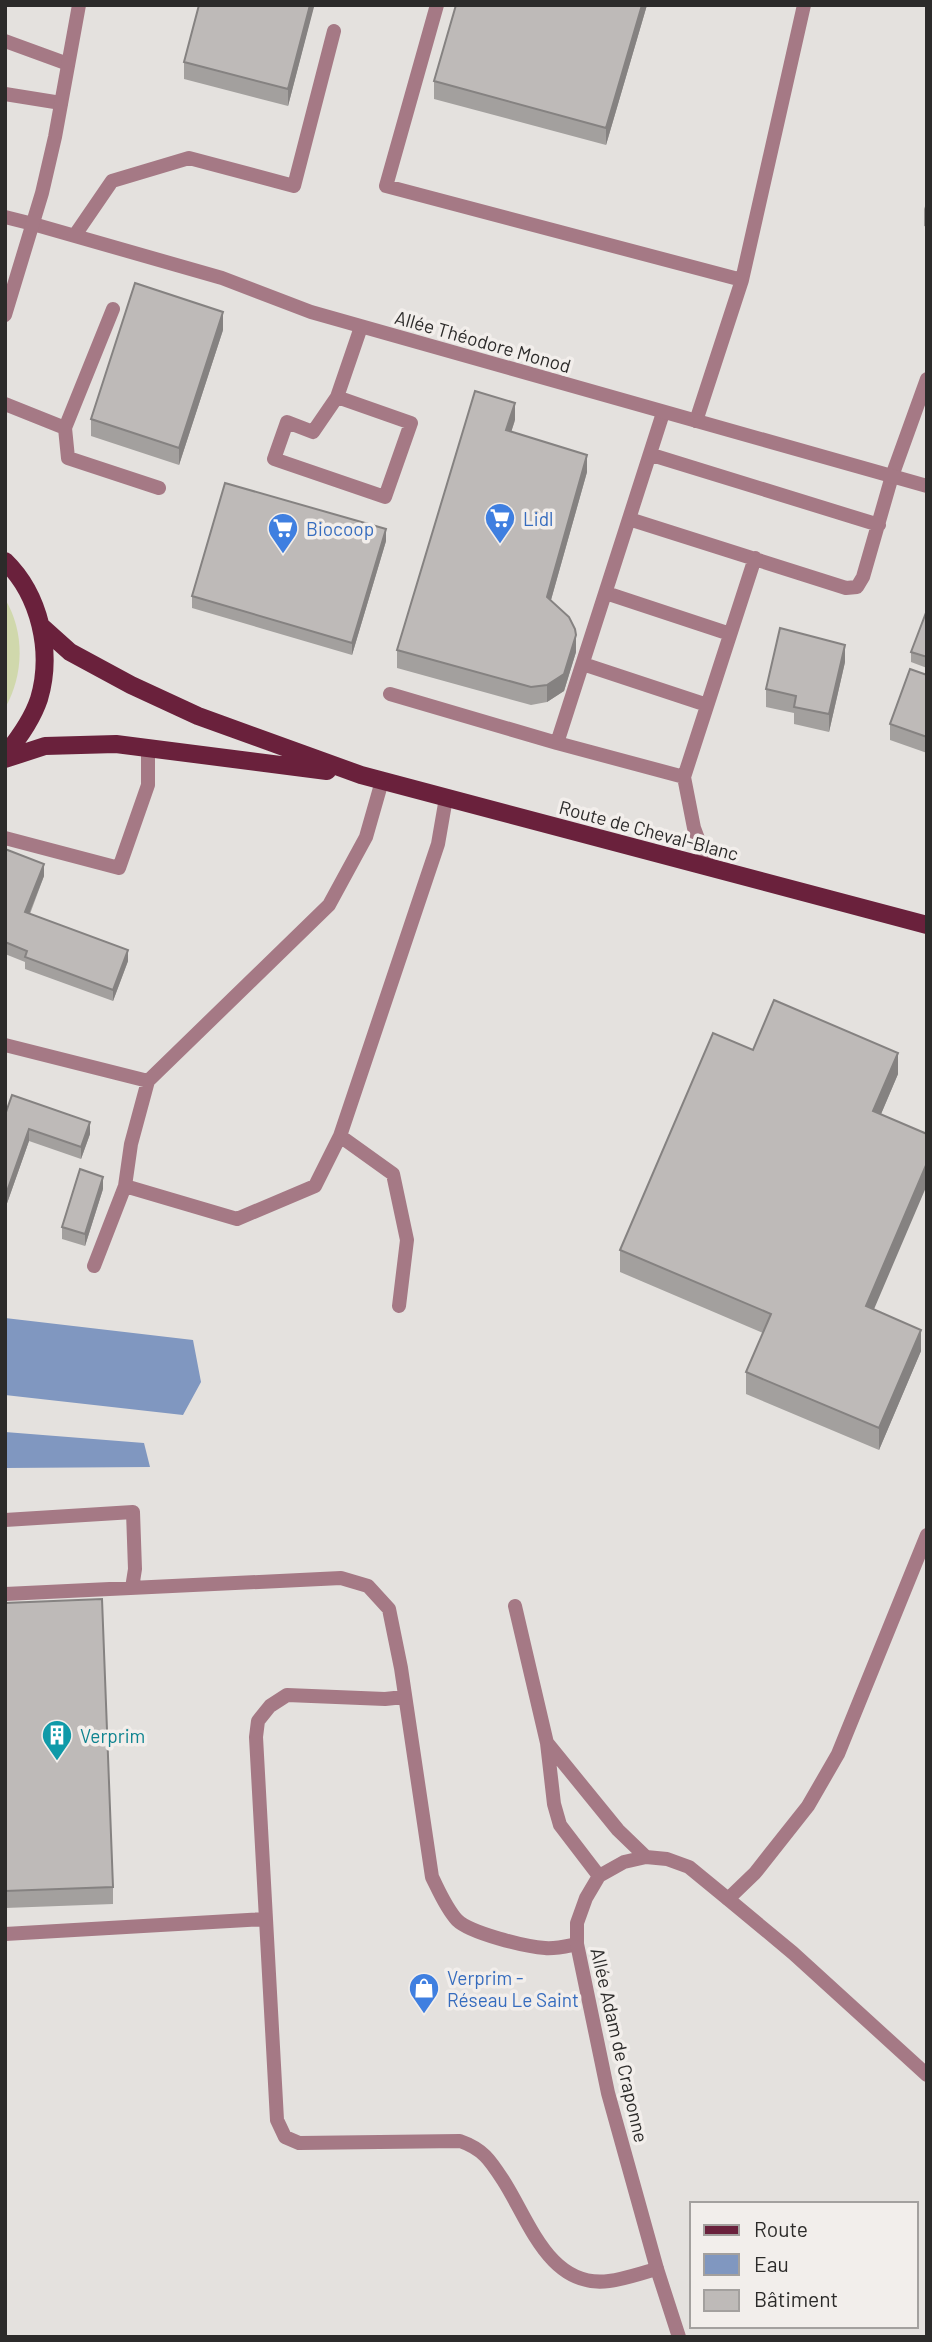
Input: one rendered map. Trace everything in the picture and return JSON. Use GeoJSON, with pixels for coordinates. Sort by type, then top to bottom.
{"type":"FeatureCollection","features":[{"type":"Feature","properties":{"kind":"main road"},"geometry":{"type":"LineString","coordinates":[[5,561],[30,595],[41,626],[45,662],[39,698],[24,732],[5,757]]}},
{"type":"Feature","properties":{"kind":"main road"},"geometry":{"type":"LineString","coordinates":[[41,626],[71,652],[131,685],[198,716],[361,775]]}},
{"type":"Feature","properties":{"kind":"main road"},"geometry":{"type":"LineString","coordinates":[[5,757],[45,746],[116,744],[361,775]]}},
{"type":"Feature","properties":{"kind":"main road","name":"Route de Cheval-Blanc"},"geometry":{"type":"LineString","coordinates":[[361,775],[927,925]]}},
{"type":"Feature","properties":{"kind":"street"},"geometry":{"type":"LineString","coordinates":[[5,315],[33,224],[61,103],[79,5]]}},
{"type":"Feature","properties":{"kind":"street"},"geometry":{"type":"LineString","coordinates":[[437,5],[386,186],[742,280]]}},
{"type":"Feature","properties":{"kind":"street"},"geometry":{"type":"LineString","coordinates":[[696,421],[742,280],[804,5]]}},
{"type":"Feature","properties":{"kind":"street"},"geometry":{"type":"LineString","coordinates":[[75,235],[112,181],[189,158],[294,186],[334,31]]}},
{"type":"Feature","properties":{"kind":"street"},"geometry":{"type":"LineString","coordinates":[[5,41],[68,64]]}},
{"type":"Feature","properties":{"kind":"street"},"geometry":{"type":"LineString","coordinates":[[5,94],[61,103]]}},
{"type":"Feature","properties":{"kind":"street","name":"Allée Théodore Monod"},"geometry":{"type":"LineString","coordinates":[[5,218],[75,235],[222,278],[312,312],[361,327],[927,486]]}},
{"type":"Feature","properties":{"kind":"street"},"geometry":{"type":"LineString","coordinates":[[113,309],[65,428],[68,458],[159,488]]}},
{"type":"Feature","properties":{"kind":"street"},"geometry":{"type":"LineString","coordinates":[[337,397],[411,423],[386,497],[274,459],[287,422],[313,432],[337,397],[361,327]]}},
{"type":"Feature","properties":{"kind":"street"},"geometry":{"type":"LineString","coordinates":[[629,519],[846,588],[856,587],[863,577],[892,476],[927,379]]}},
{"type":"Feature","properties":{"kind":"street"},"geometry":{"type":"LineString","coordinates":[[5,404],[65,428]]}},
{"type":"Feature","properties":{"kind":"street"},"geometry":{"type":"LineString","coordinates":[[557,743],[652,455],[663,413]]}},
{"type":"Feature","properties":{"kind":"street"},"geometry":{"type":"LineString","coordinates":[[652,455],[879,525]]}},
{"type":"Feature","properties":{"kind":"street"},"geometry":{"type":"LineString","coordinates":[[709,867],[694,828],[684,777],[755,558]]}},
{"type":"Feature","properties":{"kind":"street"},"geometry":{"type":"LineString","coordinates":[[606,593],[730,634]]}},
{"type":"Feature","properties":{"kind":"street"},"geometry":{"type":"LineString","coordinates":[[583,664],[707,705]]}},
{"type":"Feature","properties":{"kind":"street"},"geometry":{"type":"LineString","coordinates":[[390,694],[684,777]]}},
{"type":"Feature","properties":{"kind":"street"},"geometry":{"type":"LineString","coordinates":[[5,838],[119,868],[148,785],[148,749]]}},
{"type":"Feature","properties":{"kind":"street"},"geometry":{"type":"LineString","coordinates":[[94,1266],[125,1186],[131,1144],[148,1081],[329,905],[366,836],[383,781]]}},
{"type":"Feature","properties":{"kind":"street"},"geometry":{"type":"LineString","coordinates":[[125,1186],[237,1219],[314,1186],[340,1136],[438,844],[446,798]]}},
{"type":"Feature","properties":{"kind":"street"},"geometry":{"type":"LineString","coordinates":[[5,1045],[148,1081]]}},
{"type":"Feature","properties":{"kind":"street"},"geometry":{"type":"LineString","coordinates":[[340,1136],[393,1174],[407,1240],[399,1306]]}},
{"type":"Feature","properties":{"kind":"street"},"geometry":{"type":"LineString","coordinates":[[5,1520],[133,1512],[135,1569],[132,1588]]}},
{"type":"Feature","properties":{"kind":"street"},"geometry":{"type":"LineString","coordinates":[[728,1899],[755,1873],[808,1806],[838,1754],[927,1535]]}},
{"type":"Feature","properties":{"kind":"street"},"geometry":{"type":"LineString","coordinates":[[5,1594],[341,1577],[368,1586],[389,1609],[401,1668],[432,1877],[458,1921],[484,1935],[542,1948],[577,1944]]}},
{"type":"Feature","properties":{"kind":"street"},"geometry":{"type":"LineString","coordinates":[[515,1606],[547,1743],[554,1804],[560,1825],[599,1876],[624,1862],[646,1857],[667,1858],[689,1867],[803,1962],[927,2075]]}},
{"type":"Feature","properties":{"kind":"street"},"geometry":{"type":"LineString","coordinates":[[404,1698],[287,1695],[270,1706],[258,1721],[256,1737],[264,1919],[277,2120],[285,2137],[299,2143],[460,2141],[477,2147],[492,2161],[545,2253],[562,2271],[582,2280],[607,2282],[657,2269]]}},
{"type":"Feature","properties":{"kind":"street"},"geometry":{"type":"LineString","coordinates":[[547,1743],[618,1830],[646,1857]]}},
{"type":"Feature","properties":{"kind":"street","name":"Allée Adam de Craponne"},"geometry":{"type":"LineString","coordinates":[[599,1876],[586,1898],[577,1923],[577,1944],[608,2093],[657,2269],[679,2337]]}},
{"type":"Feature","properties":{"kind":"street"},"geometry":{"type":"LineString","coordinates":[[5,1934],[264,1919]]}},
{"type":"Feature","properties":{"kind":"green space"},"geometry":{"type":"Polygon","coordinates":[[[5,599],[16,625],[20,654],[16,682],[5,708],[5,599]]]}},
{"type":"Feature","properties":{"kind":"water"},"geometry":{"type":"Polygon","coordinates":[[[5,1318],[193,1340],[201,1382],[183,1415],[5,1395],[5,1318]]]}},
{"type":"Feature","properties":{"kind":"water"},"geometry":{"type":"Polygon","coordinates":[[[5,1432],[144,1443],[150,1467],[5,1468],[5,1432]]]}},
{"type":"Feature","properties":{"kind":"building"},"geometry":{"type":"Polygon","coordinates":[[[199,5],[310,5],[288,89],[184,62],[199,5]]]}},
{"type":"Feature","properties":{"kind":"building"},"geometry":{"type":"Polygon","coordinates":[[[456,5],[642,5],[606,128],[434,81],[456,5]]]}},
{"type":"Feature","properties":{"kind":"building"},"geometry":{"type":"Polygon","coordinates":[[[135,283],[223,312],[179,448],[91,419],[135,283]]]}},
{"type":"Feature","properties":{"kind":"building","name":"Lidl"},"geometry":{"type":"Polygon","coordinates":[[[475,391],[515,403],[506,430],[587,455],[547,597],[569,617],[576,635],[564,674],[547,685],[531,687],[397,650],[475,391]]]}},
{"type":"Feature","properties":{"kind":"building"},"geometry":{"type":"Polygon","coordinates":[[[225,483],[386,529],[352,643],[192,596],[225,483]]]}},
{"type":"Feature","properties":{"kind":"building"},"geometry":{"type":"Polygon","coordinates":[[[927,610],[927,657],[911,652],[927,610]]]}},
{"type":"Feature","properties":{"kind":"building"},"geometry":{"type":"Polygon","coordinates":[[[780,628],[845,645],[829,714],[794,707],[796,696],[766,689],[780,628]]]}},
{"type":"Feature","properties":{"kind":"building"},"geometry":{"type":"Polygon","coordinates":[[[910,669],[927,675],[927,737],[890,724],[910,669]]]}},
{"type":"Feature","properties":{"kind":"building"},"geometry":{"type":"Polygon","coordinates":[[[5,849],[44,864],[25,912],[128,950],[113,990],[25,957],[27,951],[5,942],[5,849]]]}},
{"type":"Feature","properties":{"kind":"building"},"geometry":{"type":"Polygon","coordinates":[[[774,1000],[898,1053],[873,1111],[927,1134],[927,1163],[866,1306],[921,1330],[879,1428],[746,1372],[771,1314],[620,1250],[713,1033],[753,1050],[774,1000]]]}},
{"type":"Feature","properties":{"kind":"building"},"geometry":{"type":"Polygon","coordinates":[[[12,1095],[90,1122],[81,1147],[29,1129],[5,1197],[5,1115],[12,1095]]]}},
{"type":"Feature","properties":{"kind":"building"},"geometry":{"type":"Polygon","coordinates":[[[80,1169],[103,1177],[85,1234],[62,1227],[80,1169]]]}},
{"type":"Feature","properties":{"kind":"building","name":"Verprim"},"geometry":{"type":"Polygon","coordinates":[[[102,1599],[113,1887],[5,1891],[5,1603],[102,1599]]]}},
{"type":"Feature","properties":{"kind":"place","name":"Lidl"},"geometry":{"type":"Point","coordinates":[500,545]}},
{"type":"Feature","properties":{"kind":"place","name":"Biocoop"},"geometry":{"type":"Point","coordinates":[283,555]}},
{"type":"Feature","properties":{"kind":"place","name":"Verprim"},"geometry":{"type":"Point","coordinates":[57,1762]}},
{"type":"Feature","properties":{"kind":"place","name":"Verprim - Réseau Le Saint"},"geometry":{"type":"Point","coordinates":[424,2015]}}]}
